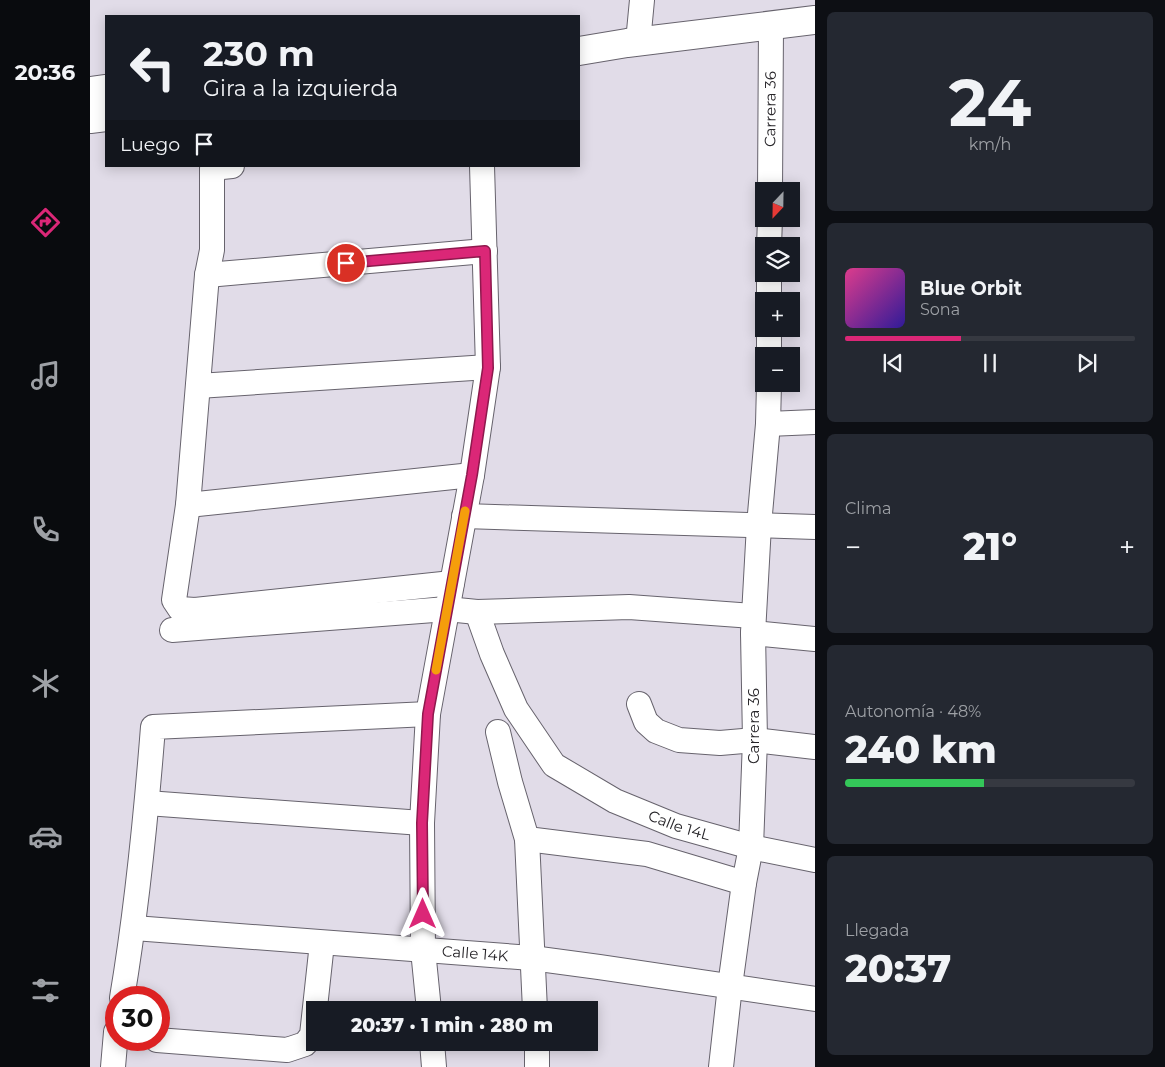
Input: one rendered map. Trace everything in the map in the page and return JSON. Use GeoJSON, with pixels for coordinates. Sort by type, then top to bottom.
{"type":"FeatureCollection","features":[{"type":"Feature","properties":{"kind":"highway"},"geometry":{"type":"LineString","coordinates":[[580,51],[815,20]]}},
{"type":"Feature","properties":{"kind":"highway"},"geometry":{"type":"LineString","coordinates":[[580,43],[633,43]]}},
{"type":"Feature","properties":{"kind":"highway"},"geometry":{"type":"LineString","coordinates":[[90,91],[105,89]]}},
{"type":"Feature","properties":{"kind":"highway"},"geometry":{"type":"LineString","coordinates":[[90,119],[105,117]]}},
{"type":"Feature","properties":{"kind":"street"},"geometry":{"type":"LineString","coordinates":[[633,43],[642,0]]}},
{"type":"Feature","properties":{"kind":"street","name":"Carrera 36"},"geometry":{"type":"LineString","coordinates":[[770,182],[771,26]]}},
{"type":"Feature","properties":{"kind":"street"},"geometry":{"type":"LineString","coordinates":[[222,167],[212,168],[212,250],[208,275],[188,505],[174,600],[180,609],[195,610],[452,583]]}},
{"type":"Feature","properties":{"kind":"street"},"geometry":{"type":"LineString","coordinates":[[428,1001],[423,950],[422,823],[428,714],[472,475],[488,368],[482,167]]}},
{"type":"Feature","properties":{"kind":"street"},"geometry":{"type":"LineString","coordinates":[[208,275],[485,251]]}},
{"type":"Feature","properties":{"kind":"street"},"geometry":{"type":"LineString","coordinates":[[198,386],[488,368]]}},
{"type":"Feature","properties":{"kind":"street","name":"Carrera 36"},"geometry":{"type":"LineString","coordinates":[[721,1067],[744,883],[751,847],[755,740],[753,625],[769,392]]}},
{"type":"Feature","properties":{"kind":"street"},"geometry":{"type":"LineString","coordinates":[[768,424],[815,422]]}},
{"type":"Feature","properties":{"kind":"street"},"geometry":{"type":"LineString","coordinates":[[188,505],[472,475]]}},
{"type":"Feature","properties":{"kind":"street"},"geometry":{"type":"LineString","coordinates":[[464,516],[815,527]]}},
{"type":"Feature","properties":{"kind":"street"},"geometry":{"type":"LineString","coordinates":[[172,630],[447,610],[477,612],[629,607],[753,625],[815,638]]}},
{"type":"Feature","properties":{"kind":"street","name":"Calle 14L"},"geometry":{"type":"LineString","coordinates":[[477,612],[492,654],[516,710],[554,765],[615,801],[676,826],[751,847],[815,860]]}},
{"type":"Feature","properties":{"kind":"street"},"geometry":{"type":"LineString","coordinates":[[638,704],[646,722],[656,731],[679,740],[720,743],[755,740],[815,747]]}},
{"type":"Feature","properties":{"kind":"street"},"geometry":{"type":"LineString","coordinates":[[124,986],[134,928],[153,726],[428,714]]}},
{"type":"Feature","properties":{"kind":"street"},"geometry":{"type":"LineString","coordinates":[[498,732],[527,839],[534,1001]]}},
{"type":"Feature","properties":{"kind":"street"},"geometry":{"type":"LineString","coordinates":[[147,803],[422,823]]}},
{"type":"Feature","properties":{"kind":"street"},"geometry":{"type":"LineString","coordinates":[[527,839],[647,854],[744,883]]}},
{"type":"Feature","properties":{"kind":"street","name":"Calle 14K"},"geometry":{"type":"LineString","coordinates":[[134,928],[532,958],[815,999]]}},
{"type":"Feature","properties":{"kind":"street"},"geometry":{"type":"LineString","coordinates":[[170,1041],[287,1050],[305,1044],[312,1035],[322,943]]}},
{"type":"Feature","properties":{"kind":"street"},"geometry":{"type":"LineString","coordinates":[[113,1067],[114,1051]]}},
{"type":"Feature","properties":{"kind":"street"},"geometry":{"type":"LineString","coordinates":[[433,1051],[434,1067]]}},
{"type":"Feature","properties":{"kind":"street"},"geometry":{"type":"LineString","coordinates":[[537,1051],[537,1067]]}},
{"type":"Feature","properties":{"kind":"slow traffic"},"geometry":{"type":"LineString","coordinates":[[436,670],[465,511]]}},
{"type":"Feature","properties":{"kind":"route"},"geometry":{"type":"LineString","coordinates":[[346,263],[485,251],[488,368],[472,475],[428,714],[422,823],[423,914]]}}]}
